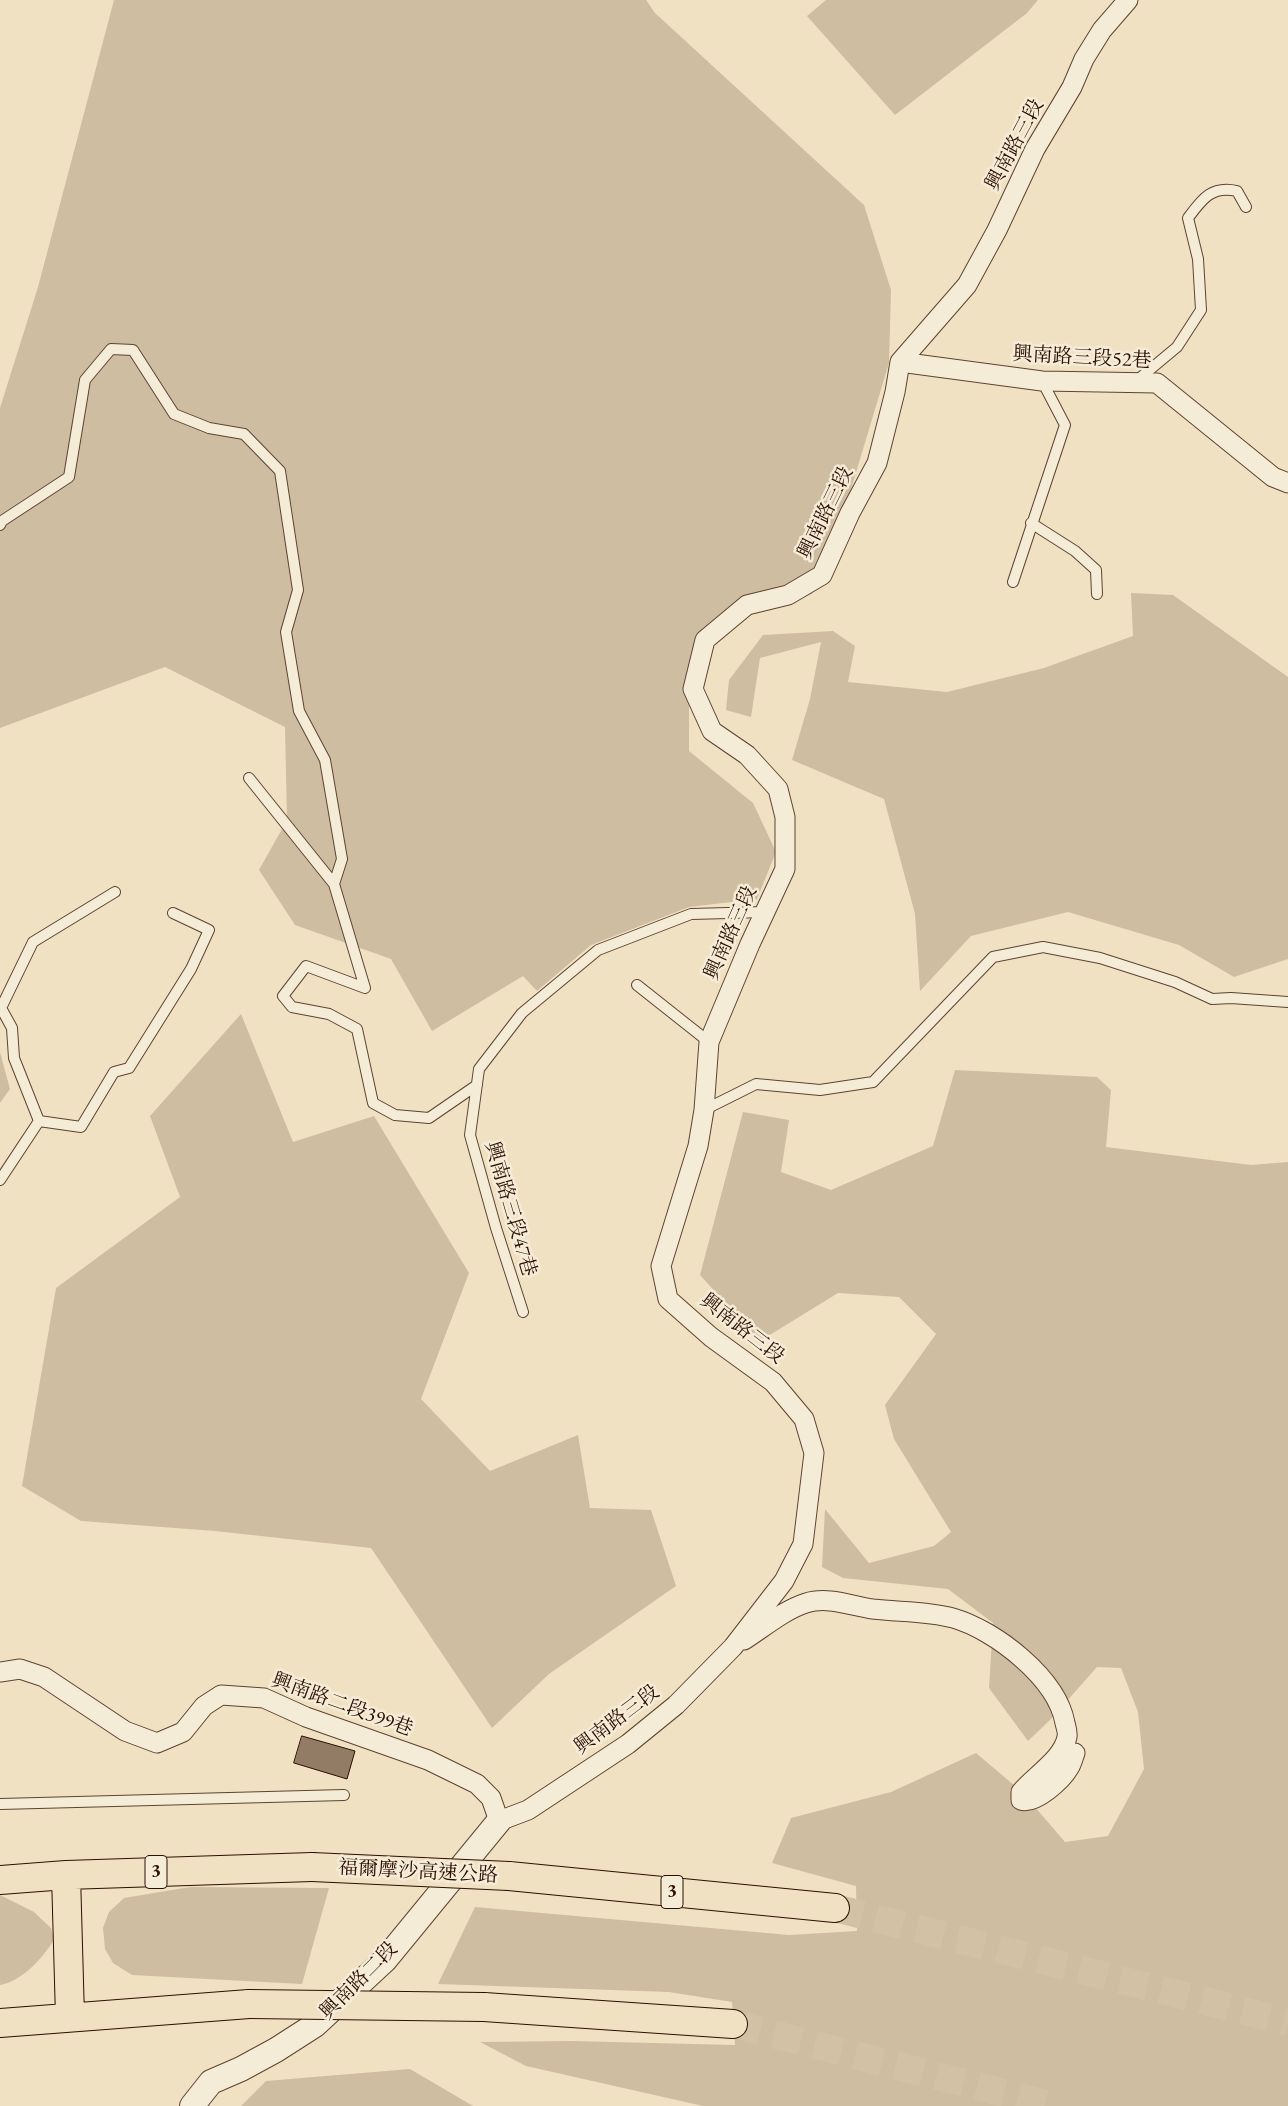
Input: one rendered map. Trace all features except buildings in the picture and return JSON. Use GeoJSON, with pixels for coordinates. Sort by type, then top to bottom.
{"type":"FeatureCollection","features":[{"type":"Feature","properties":{"kind":"highway","name":"福爾摩沙高速公路"},"geometry":{"type":"LineString","coordinates":[[0,1880],[66,1875],[312,1867],[509,1876],[835,1908]]}},
{"type":"Feature","properties":{"kind":"highway"},"geometry":{"type":"LineString","coordinates":[[66,1875],[70,2018]]}},
{"type":"Feature","properties":{"kind":"highway"},"geometry":{"type":"LineString","coordinates":[[0,2023],[249,2004],[484,2007],[733,2024]]}},
{"type":"Feature","properties":{"kind":"street","name":"興南路三段"},"geometry":{"type":"LineString","coordinates":[[499,1821],[528,1810],[628,1744],[676,1705],[733,1647],[784,1582],[803,1544],[814,1453],[804,1419],[774,1382],[711,1337],[668,1299],[661,1266],[698,1146],[704,1110],[709,1042],[785,869],[785,817],[778,788],[747,756],[712,731],[693,689],[705,640],[747,605],[788,595],[822,575],[850,513],[876,463],[895,392],[900,362],[967,285],[997,230],[1035,149],[1072,87],[1084,59],[1102,30],[1128,0]]}},
{"type":"Feature","properties":{"kind":"street","name":"興南路三段52巷"},"geometry":{"type":"LineString","coordinates":[[900,362],[1042,381],[1158,383],[1273,476],[1288,483]]}},
{"type":"Feature","properties":{"kind":"street"},"geometry":{"type":"LineString","coordinates":[[733,1647],[789,1611],[807,1602],[837,1601],[872,1609],[952,1618],[991,1636],[1020,1657],[1049,1686],[1064,1715],[1068,1736],[1061,1752],[1022,1792],[1021,1800],[1027,1802],[1039,1798],[1068,1769],[1075,1754]]}},
{"type":"Feature","properties":{"kind":"street","name":"興南路二段399巷"},"geometry":{"type":"LineString","coordinates":[[0,1672],[20,1669],[44,1678],[125,1731],[157,1743],[183,1732],[204,1706],[221,1695],[264,1698],[306,1717],[428,1760],[477,1784],[491,1798],[499,1821]]}},
{"type":"Feature","properties":{"kind":"street","name":"興南路二段"},"geometry":{"type":"LineString","coordinates":[[192,2106],[211,2082],[241,2069],[276,2050],[315,2025],[385,1960],[499,1821]]}},
{"type":"Feature","properties":{"kind":"lane"},"geometry":{"type":"LineString","coordinates":[[1132,384],[1177,347],[1201,310],[1198,259],[1188,218],[1205,196],[1225,188],[1237,191],[1246,207]]}},
{"type":"Feature","properties":{"kind":"lane"},"geometry":{"type":"LineString","coordinates":[[0,525],[2,520],[69,477],[85,380],[111,350],[133,350],[174,414],[209,428],[244,434],[280,471],[298,590],[286,632],[299,711],[325,760],[342,859],[334,884]]}},
{"type":"Feature","properties":{"kind":"lane"},"geometry":{"type":"LineString","coordinates":[[1013,582],[1031,523],[1066,425],[1042,381]]}},
{"type":"Feature","properties":{"kind":"lane"},"geometry":{"type":"LineString","coordinates":[[1031,523],[1075,551],[1096,570],[1097,594]]}},
{"type":"Feature","properties":{"kind":"lane"},"geometry":{"type":"LineString","coordinates":[[249,778],[334,884],[365,988],[306,966],[283,996],[292,1007],[329,1014],[357,1029],[373,1103],[395,1115],[430,1118],[477,1085]]}},
{"type":"Feature","properties":{"kind":"lane"},"geometry":{"type":"LineString","coordinates":[[39,1121],[14,1058],[12,1028],[1,1008],[32,942],[115,892]]}},
{"type":"Feature","properties":{"kind":"lane","name":"興南路三段47巷"},"geometry":{"type":"LineString","coordinates":[[523,1312],[496,1228],[470,1135],[479,1069],[522,1013],[598,950],[691,914],[765,912]]}},
{"type":"Feature","properties":{"kind":"lane"},"geometry":{"type":"LineString","coordinates":[[39,1121],[81,1127],[114,1072],[129,1068],[191,969],[209,930],[173,913]]}},
{"type":"Feature","properties":{"kind":"lane"},"geometry":{"type":"LineString","coordinates":[[704,1110],[756,1084],[820,1090],[873,1082],[993,957],[1043,948],[1100,958],[1175,982],[1212,999],[1231,998],[1288,1002]]}},
{"type":"Feature","properties":{"kind":"lane"},"geometry":{"type":"LineString","coordinates":[[637,985],[709,1042]]}},
{"type":"Feature","properties":{"kind":"lane"},"geometry":{"type":"LineString","coordinates":[[0,1180],[39,1121]]}},
{"type":"Feature","properties":{"kind":"lane"},"geometry":{"type":"LineString","coordinates":[[0,1804],[344,1795]]}},
{"type":"Feature","properties":{"kind":"shaded area"},"geometry":{"type":"Polygon","coordinates":[[[114,0],[646,0],[655,13],[864,205],[891,290],[889,363],[848,499],[812,594],[741,617],[689,668],[689,751],[753,803],[776,852],[757,899],[689,907],[591,945],[537,991],[523,976],[432,1031],[391,959],[295,925],[259,870],[287,820],[285,727],[165,667],[0,728],[0,408],[38,287],[114,0]]]}},
{"type":"Feature","properties":{"kind":"shaded area"},"geometry":{"type":"Polygon","coordinates":[[[826,0],[1038,0],[1027,13],[895,115],[807,16],[826,0]]]}},
{"type":"Feature","properties":{"kind":"shaded area"},"geometry":{"type":"Polygon","coordinates":[[[1131,593],[1173,595],[1288,677],[1288,959],[1234,977],[1179,945],[1068,912],[971,936],[920,991],[915,914],[884,799],[792,760],[810,699],[821,642],[760,658],[751,717],[726,710],[729,680],[763,635],[833,631],[855,646],[848,682],[947,692],[1044,668],[1133,636],[1131,593]]]}},
{"type":"Feature","properties":{"kind":"shaded area"},"geometry":{"type":"Polygon","coordinates":[[[241,1014],[293,1142],[374,1116],[469,1273],[421,1399],[490,1471],[578,1435],[590,1508],[651,1510],[676,1586],[549,1674],[492,1728],[371,1548],[215,1531],[81,1521],[22,1486],[56,1288],[180,1197],[150,1116],[241,1014]]]}},
{"type":"Feature","properties":{"kind":"shaded area"},"geometry":{"type":"Polygon","coordinates":[[[0,1052],[10,1089],[0,1103],[0,1052]]]}},
{"type":"Feature","properties":{"kind":"shaded area"},"geometry":{"type":"Polygon","coordinates":[[[955,1070],[1097,1077],[1111,1090],[1106,1147],[1251,1165],[1288,1162],[1288,2106],[703,2106],[526,2066],[480,2042],[571,2041],[735,2045],[732,2002],[669,1992],[438,1984],[475,1907],[789,1935],[857,1931],[856,1886],[772,1863],[791,1818],[891,1792],[976,1753],[1022,1792],[1065,1842],[1108,1836],[1144,1769],[1138,1712],[1121,1668],[1097,1667],[1050,1720],[1028,1741],[989,1688],[993,1623],[948,1589],[843,1578],[822,1567],[825,1509],[869,1563],[934,1546],[951,1532],[894,1439],[885,1405],[936,1334],[899,1297],[838,1293],[760,1341],[700,1275],[743,1112],[789,1120],[781,1172],[831,1190],[933,1146],[955,1070]]]}},
{"type":"Feature","properties":{"kind":"shaded area"},"geometry":{"type":"Polygon","coordinates":[[[190,1887],[329,1888],[302,1984],[132,1975],[113,1963],[105,1949],[103,1928],[109,1912],[124,1898],[190,1887]]]}},
{"type":"Feature","properties":{"kind":"shaded area"},"geometry":{"type":"Polygon","coordinates":[[[0,1895],[34,1912],[51,1928],[54,1940],[44,1954],[24,1974],[8,1983],[0,1985],[0,1895]]]}},
{"type":"Feature","properties":{"kind":"shaded area"},"geometry":{"type":"Polygon","coordinates":[[[410,2069],[473,2106],[241,2106],[266,2081],[410,2069]]]}},
{"type":"Feature","properties":{"kind":"tunnel"},"geometry":{"type":"LineString","coordinates":[[835,1908],[1288,2022]]}},
{"type":"Feature","properties":{"kind":"tunnel"},"geometry":{"type":"LineString","coordinates":[[733,2024],[1055,2106]]}}]}
